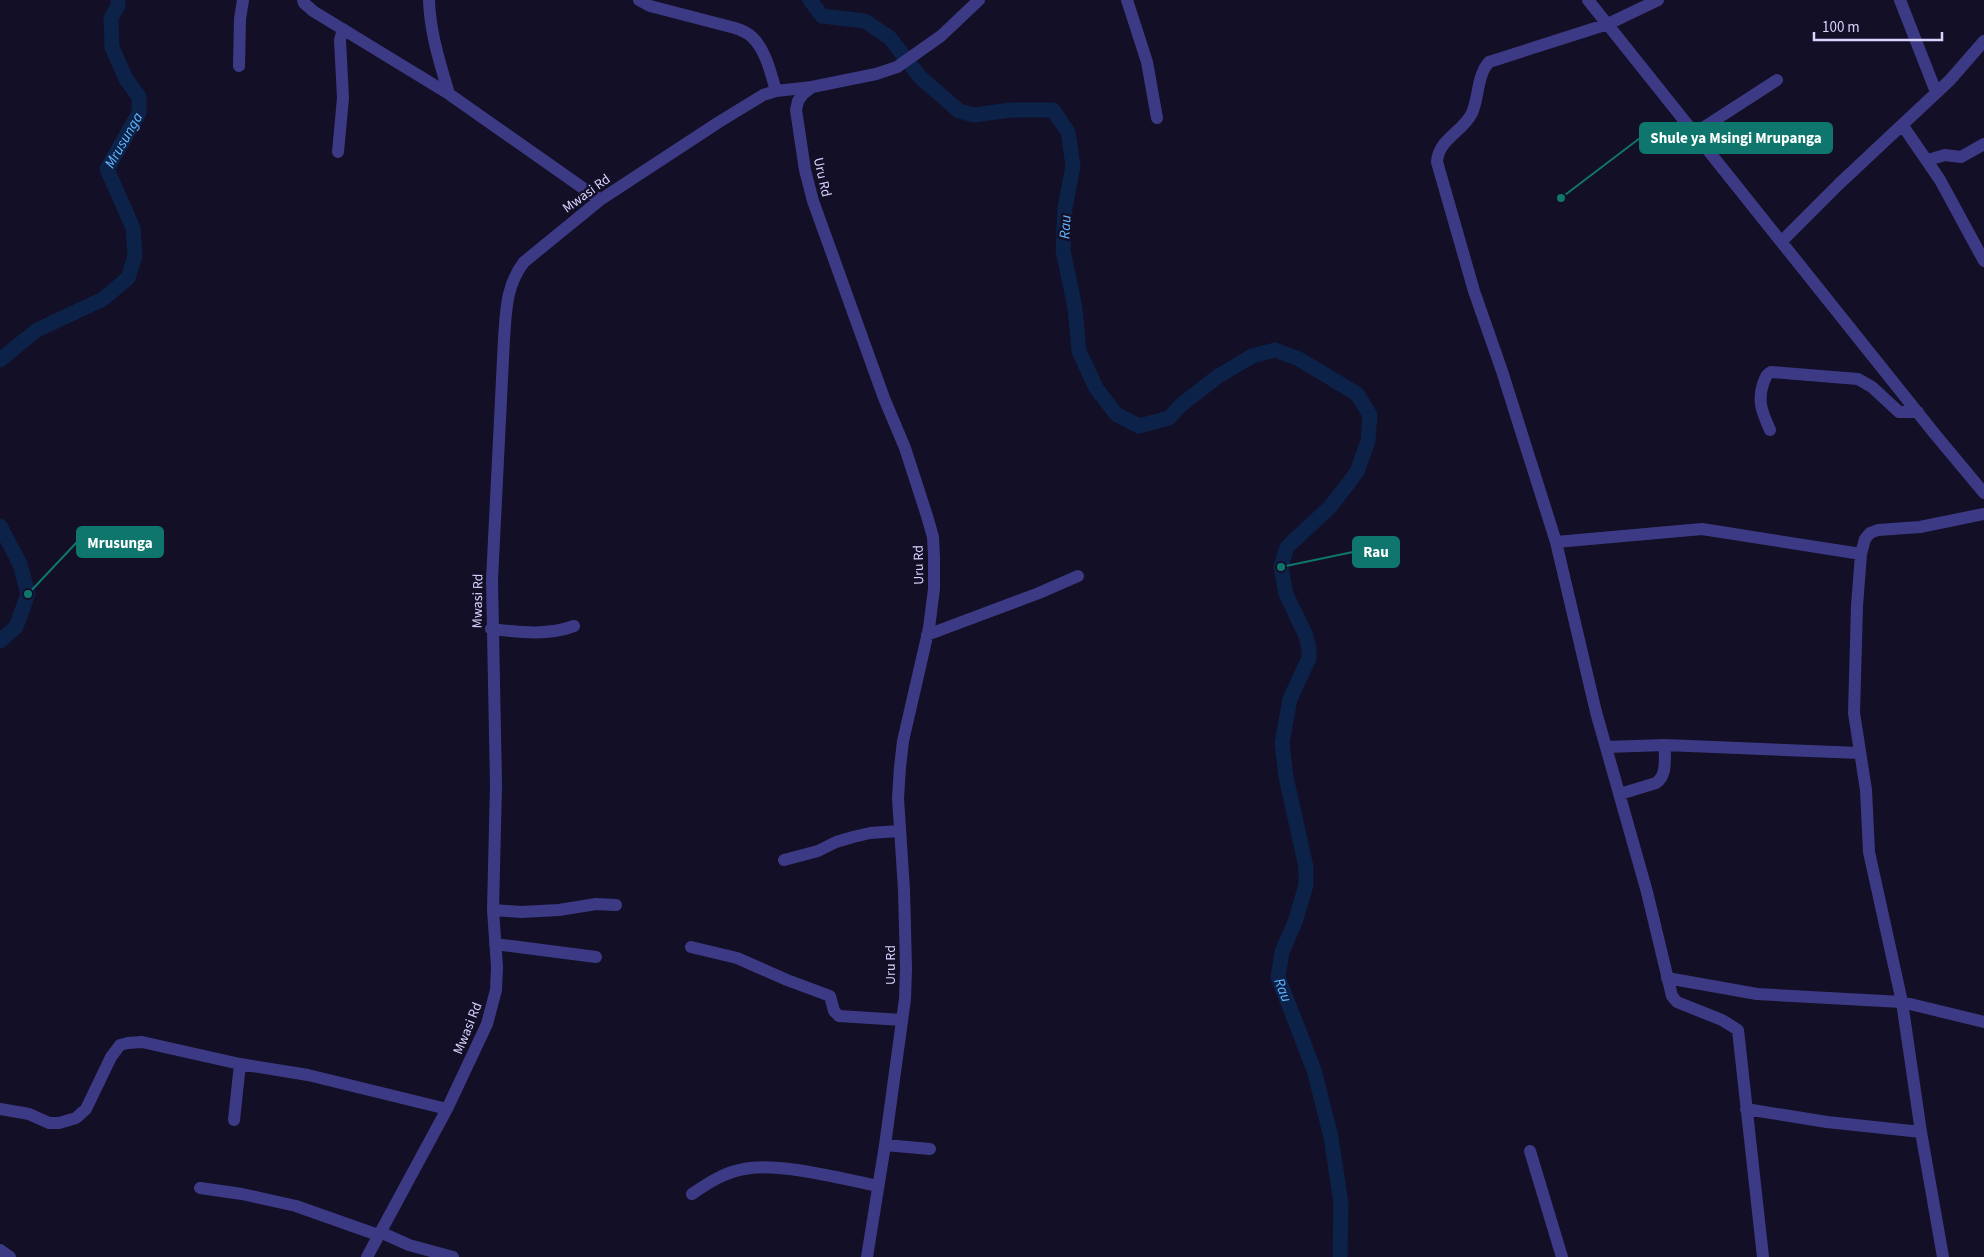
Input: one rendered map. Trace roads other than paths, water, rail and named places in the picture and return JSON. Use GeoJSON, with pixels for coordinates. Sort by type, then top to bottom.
{"type":"FeatureCollection","features":[{"type":"Feature","properties":{"kind":"street"},"geometry":{"type":"LineString","coordinates":[[239,66],[240,19],[243,0]]}},
{"type":"Feature","properties":{"kind":"street"},"geometry":{"type":"LineString","coordinates":[[303,0],[308,7],[449,94],[600,200]]}},
{"type":"Feature","properties":{"kind":"street"},"geometry":{"type":"LineString","coordinates":[[429,0],[434,43],[449,94]]}},
{"type":"Feature","properties":{"kind":"street"},"geometry":{"type":"LineString","coordinates":[[639,0],[650,6],[748,33],[758,44],[768,64],[776,91]]}},
{"type":"Feature","properties":{"kind":"street"},"geometry":{"type":"LineString","coordinates":[[812,87],[876,74],[897,66],[941,36],[979,0]]}},
{"type":"Feature","properties":{"kind":"street"},"geometry":{"type":"LineString","coordinates":[[1127,0],[1147,62],[1157,118]]}},
{"type":"Feature","properties":{"kind":"street"},"geometry":{"type":"LineString","coordinates":[[1588,0],[1984,493]]}},
{"type":"Feature","properties":{"kind":"street"},"geometry":{"type":"LineString","coordinates":[[1658,0],[1608,24],[1489,62],[1484,66],[1472,114],[1450,137],[1437,156],[1439,170],[1474,291],[1556,542],[1606,747],[1647,892],[1672,996],[1677,1002],[1722,1020],[1738,1030],[1763,1257]]}},
{"type":"Feature","properties":{"kind":"street"},"geometry":{"type":"LineString","coordinates":[[1900,0],[1936,92]]}},
{"type":"Feature","properties":{"kind":"street"},"geometry":{"type":"LineString","coordinates":[[338,152],[343,98],[340,40],[343,29]]}},
{"type":"Feature","properties":{"kind":"street"},"geometry":{"type":"LineString","coordinates":[[1782,241],[1838,184],[1903,126],[1950,80],[1984,41]]}},
{"type":"Feature","properties":{"kind":"street"},"geometry":{"type":"LineString","coordinates":[[1695,133],[1777,80]]}},
{"type":"Feature","properties":{"kind":"street","name":"Mwasi Rd"},"geometry":{"type":"LineString","coordinates":[[367,1257],[447,1109],[492,1010],[496,990],[497,967],[493,910],[496,785],[492,580],[506,300],[516,274],[524,262],[600,200],[763,95],[776,91],[812,87]]}},
{"type":"Feature","properties":{"kind":"street","name":"Uru Rd"},"geometry":{"type":"LineString","coordinates":[[812,87],[798,101],[796,110],[805,170],[813,201],[880,389],[905,448],[933,538],[935,571],[927,635],[903,741],[898,798],[904,890],[906,968],[902,1020],[867,1257]]}},
{"type":"Feature","properties":{"kind":"street"},"geometry":{"type":"LineString","coordinates":[[1903,126],[1928,160],[1984,260]]}},
{"type":"Feature","properties":{"kind":"street"},"geometry":{"type":"LineString","coordinates":[[1928,160],[1943,155],[1962,158],[1984,144]]}},
{"type":"Feature","properties":{"kind":"street"},"geometry":{"type":"LineString","coordinates":[[1770,430],[1760,402],[1760,395],[1768,374],[1772,372],[1843,376],[1858,379],[1872,387],[1899,412],[1918,412]]}},
{"type":"Feature","properties":{"kind":"street"},"geometry":{"type":"LineString","coordinates":[[1943,1257],[1921,1132],[1902,1002],[1869,852],[1866,790],[1854,713],[1857,606],[1861,554],[1865,539],[1870,533],[1878,530],[1947,523],[1984,514]]}},
{"type":"Feature","properties":{"kind":"street"},"geometry":{"type":"LineString","coordinates":[[1556,542],[1702,529],[1861,554]]}},
{"type":"Feature","properties":{"kind":"street"},"geometry":{"type":"LineString","coordinates":[[927,635],[1040,593],[1078,576]]}},
{"type":"Feature","properties":{"kind":"street"},"geometry":{"type":"LineString","coordinates":[[492,629],[546,633],[560,632],[574,626]]}},
{"type":"Feature","properties":{"kind":"street"},"geometry":{"type":"LineString","coordinates":[[1606,747],[1665,745],[1860,753]]}},
{"type":"Feature","properties":{"kind":"street"},"geometry":{"type":"LineString","coordinates":[[1620,794],[1661,780],[1664,774],[1665,745]]}},
{"type":"Feature","properties":{"kind":"street"},"geometry":{"type":"LineString","coordinates":[[784,860],[812,853],[853,837],[870,833],[899,831]]}},
{"type":"Feature","properties":{"kind":"street"},"geometry":{"type":"LineString","coordinates":[[493,910],[521,912],[559,910],[596,904],[616,906]]}},
{"type":"Feature","properties":{"kind":"street"},"geometry":{"type":"LineString","coordinates":[[495,944],[596,956]]}},
{"type":"Feature","properties":{"kind":"street"},"geometry":{"type":"LineString","coordinates":[[691,947],[744,960],[787,980],[830,996],[834,1011],[839,1016],[902,1020]]}},
{"type":"Feature","properties":{"kind":"street"},"geometry":{"type":"LineString","coordinates":[[1667,978],[1771,995],[1902,1002],[1984,1022]]}},
{"type":"Feature","properties":{"kind":"street"},"geometry":{"type":"LineString","coordinates":[[0,1109],[29,1114],[49,1123],[59,1123],[76,1118],[86,1109],[111,1057],[120,1045],[142,1042],[240,1064],[308,1075],[447,1109]]}},
{"type":"Feature","properties":{"kind":"street"},"geometry":{"type":"LineString","coordinates":[[234,1120],[240,1064]]}},
{"type":"Feature","properties":{"kind":"street"},"geometry":{"type":"LineString","coordinates":[[1746,1109],[1826,1122],[1921,1132]]}},
{"type":"Feature","properties":{"kind":"street"},"geometry":{"type":"LineString","coordinates":[[885,1145],[930,1148]]}},
{"type":"Feature","properties":{"kind":"street"},"geometry":{"type":"LineString","coordinates":[[1530,1151],[1562,1257]]}},
{"type":"Feature","properties":{"kind":"street"},"geometry":{"type":"LineString","coordinates":[[692,1194],[710,1182],[731,1172],[755,1167],[804,1172],[878,1186]]}},
{"type":"Feature","properties":{"kind":"street"},"geometry":{"type":"LineString","coordinates":[[200,1188],[251,1196],[296,1206],[409,1245],[453,1257]]}},
{"type":"Feature","properties":{"kind":"street"},"geometry":{"type":"LineString","coordinates":[[0,1250],[10,1257]]}},
{"type":"Feature","properties":{"kind":"waterway","name":"Mrusunga"},"geometry":{"type":"LineString","coordinates":[[0,360],[37,330],[103,299],[128,278],[135,256],[133,228],[107,169],[139,113],[139,97],[126,79],[112,47],[111,18],[118,6],[118,0]]}},
{"type":"Feature","properties":{"kind":"waterway","name":"Rau"},"geometry":{"type":"LineString","coordinates":[[810,0],[822,16],[865,21],[890,38],[920,77],[959,111],[974,115],[1011,110],[1053,110],[1068,132],[1073,166],[1065,208],[1063,250],[1075,308],[1079,351],[1096,388],[1116,414],[1139,426],[1169,418],[1181,405],[1217,377],[1252,356],[1275,350],[1299,359],[1357,394],[1370,415],[1368,441],[1357,472],[1330,507],[1287,547],[1281,567],[1286,594],[1306,636],[1309,658],[1290,699],[1282,743],[1286,777],[1306,867],[1306,885],[1295,922],[1282,952],[1278,977],[1314,1070],[1331,1137],[1341,1203],[1340,1257]]}},
{"type":"Feature","properties":{"kind":"waterway","name":"Mrusunga"},"geometry":{"type":"LineString","coordinates":[[0,526],[20,564],[28,594],[16,627],[0,641]]}},
{"type":"Feature","properties":{"kind":"place","name":"Shule ya Msingi Mrupanga"},"geometry":{"type":"Point","coordinates":[1561,198]}},
{"type":"Feature","properties":{"kind":"place","name":"Rau"},"geometry":{"type":"Point","coordinates":[1281,567]}},
{"type":"Feature","properties":{"kind":"place","name":"Mrusunga"},"geometry":{"type":"Point","coordinates":[28,594]}}]}
